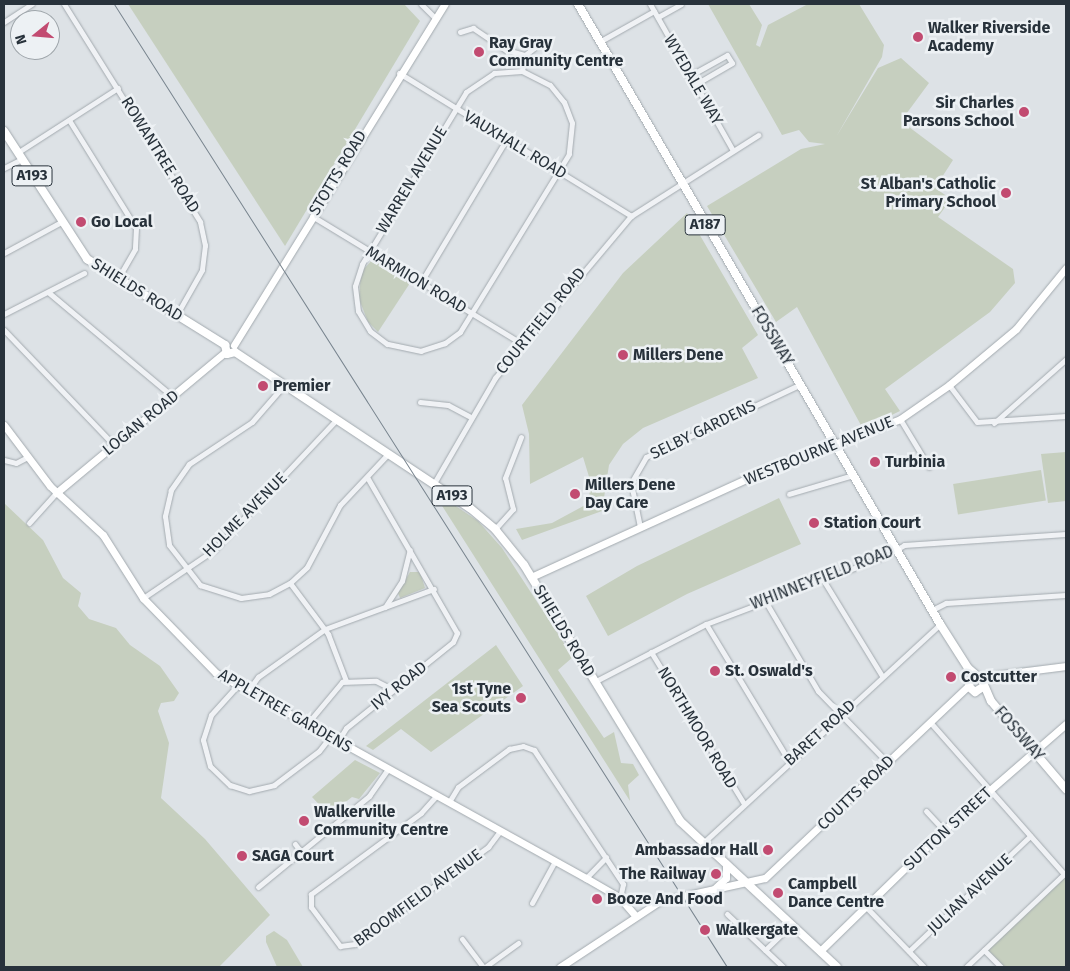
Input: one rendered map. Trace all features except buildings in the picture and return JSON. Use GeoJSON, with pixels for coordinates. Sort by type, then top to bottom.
{"type":"FeatureCollection","features":[{"type":"Feature","properties":{"kind":"main road","name":"FOSSWAY"},"geometry":{"type":"LineString","coordinates":[[578,4],[896,550],[968,668],[975,687],[991,701],[1066,789]]}},
{"type":"Feature","properties":{"kind":"main road","name":"A193"},"geometry":{"type":"LineString","coordinates":[[4,131],[61,222]]}},
{"type":"Feature","properties":{"kind":"main road","name":"SHIELDS ROAD"},"geometry":{"type":"LineString","coordinates":[[61,222],[87,259],[116,281],[230,348],[286,384],[495,529],[532,577],[663,797],[702,844],[837,967]]}},
{"type":"Feature","properties":{"kind":"main road","name":"FOSSWAY"},"geometry":{"type":"LineString","coordinates":[[968,668],[978,677]]}},
{"type":"Feature","properties":{"kind":"main road"},"geometry":{"type":"LineString","coordinates":[[975,687],[978,677]]}},
{"type":"Feature","properties":{"kind":"street"},"geometry":{"type":"LineString","coordinates":[[4,22],[32,4]]}},
{"type":"Feature","properties":{"kind":"street","name":"ROWANTREE ROAD"},"geometry":{"type":"LineString","coordinates":[[64,4],[191,202],[204,233],[202,270],[176,316]]}},
{"type":"Feature","properties":{"kind":"street"},"geometry":{"type":"LineString","coordinates":[[421,4],[436,18]]}},
{"type":"Feature","properties":{"kind":"street","name":"STOTTS ROAD"},"geometry":{"type":"LineString","coordinates":[[230,348],[399,73],[445,4]]}},
{"type":"Feature","properties":{"kind":"street","name":"WYEDALE WAY"},"geometry":{"type":"LineString","coordinates":[[651,4],[732,149]]}},
{"type":"Feature","properties":{"kind":"street"},"geometry":{"type":"LineString","coordinates":[[658,17],[682,4]]}},
{"type":"Feature","properties":{"kind":"street"},"geometry":{"type":"LineString","coordinates":[[599,42],[654,11]]}},
{"type":"Feature","properties":{"kind":"street"},"geometry":{"type":"LineString","coordinates":[[460,32],[472,28],[506,50],[525,55]]}},
{"type":"Feature","properties":{"kind":"street"},"geometry":{"type":"LineString","coordinates":[[522,71],[525,55],[543,41]]}},
{"type":"Feature","properties":{"kind":"street"},"geometry":{"type":"LineString","coordinates":[[690,75],[727,55],[732,63],[696,84]]}},
{"type":"Feature","properties":{"kind":"street","name":"WARREN AVENUE"},"geometry":{"type":"LineString","coordinates":[[522,71],[550,85],[569,111],[572,146],[559,172],[472,314],[453,338],[430,349],[405,350],[381,340],[361,318],[355,295],[358,272],[369,251],[455,108],[478,81],[502,72],[522,71]]}},
{"type":"Feature","properties":{"kind":"street","name":"VAUXHALL ROAD"},"geometry":{"type":"LineString","coordinates":[[399,73],[631,216]]}},
{"type":"Feature","properties":{"kind":"street"},"geometry":{"type":"LineString","coordinates":[[4,168],[69,120],[118,88]]}},
{"type":"Feature","properties":{"kind":"street"},"geometry":{"type":"LineString","coordinates":[[69,120],[136,228],[135,249],[116,281]]}},
{"type":"Feature","properties":{"kind":"street"},"geometry":{"type":"LineString","coordinates":[[680,182],[732,149],[758,136]]}},
{"type":"Feature","properties":{"kind":"street"},"geometry":{"type":"LineString","coordinates":[[421,282],[506,140]]}},
{"type":"Feature","properties":{"kind":"street","name":"COURTFIELD ROAD"},"geometry":{"type":"LineString","coordinates":[[433,485],[469,416],[521,343],[631,216],[680,182]]}},
{"type":"Feature","properties":{"kind":"street","name":"MARMION ROAD"},"geometry":{"type":"LineString","coordinates":[[312,216],[521,343]]}},
{"type":"Feature","properties":{"kind":"street"},"geometry":{"type":"LineString","coordinates":[[4,254],[61,222]]}},
{"type":"Feature","properties":{"kind":"street","name":"WESTBOURNE AVENUE"},"geometry":{"type":"LineString","coordinates":[[532,577],[640,527],[900,418],[949,385],[1027,318],[1066,268]]}},
{"type":"Feature","properties":{"kind":"street"},"geometry":{"type":"LineString","coordinates":[[4,314],[84,273]]}},
{"type":"Feature","properties":{"kind":"street"},"geometry":{"type":"LineString","coordinates":[[48,292],[173,398]]}},
{"type":"Feature","properties":{"kind":"street"},"geometry":{"type":"LineString","coordinates":[[4,330],[114,445]]}},
{"type":"Feature","properties":{"kind":"street","name":"LOGAN ROAD"},"geometry":{"type":"LineString","coordinates":[[56,493],[173,398],[230,348]]}},
{"type":"Feature","properties":{"kind":"street"},"geometry":{"type":"LineString","coordinates":[[994,424],[1066,359]]}},
{"type":"Feature","properties":{"kind":"street"},"geometry":{"type":"LineString","coordinates":[[286,384],[252,422],[198,456],[176,481],[166,507],[167,534],[185,571],[209,590],[235,598],[263,596],[290,583],[307,567],[340,505],[388,455]]}},
{"type":"Feature","properties":{"kind":"street","name":"SELBY GARDENS"},"geometry":{"type":"LineString","coordinates":[[640,527],[631,483],[646,457],[801,384]]}},
{"type":"Feature","properties":{"kind":"street"},"geometry":{"type":"LineString","coordinates":[[949,385],[969,417],[994,424],[1066,416]]}},
{"type":"Feature","properties":{"kind":"street"},"geometry":{"type":"LineString","coordinates":[[420,402],[448,405],[469,416]]}},
{"type":"Feature","properties":{"kind":"street"},"geometry":{"type":"LineString","coordinates":[[900,418],[929,467]]}},
{"type":"Feature","properties":{"kind":"street","name":"HOLME AVENUE"},"geometry":{"type":"LineString","coordinates":[[143,598],[185,571],[221,543],[337,419]]}},
{"type":"Feature","properties":{"kind":"street","name":"APPLETREE GARDENS"},"geometry":{"type":"LineString","coordinates":[[4,425],[56,493],[103,536],[143,598],[216,673],[586,878],[620,898],[635,915]]}},
{"type":"Feature","properties":{"kind":"street"},"geometry":{"type":"LineString","coordinates":[[495,529],[513,509],[505,478],[521,437]]}},
{"type":"Feature","properties":{"kind":"street"},"geometry":{"type":"LineString","coordinates":[[4,460],[16,463],[28,457]]}},
{"type":"Feature","properties":{"kind":"street"},"geometry":{"type":"LineString","coordinates":[[789,494],[853,475]]}},
{"type":"Feature","properties":{"kind":"street"},"geometry":{"type":"LineString","coordinates":[[248,692],[258,677],[325,629],[434,589],[367,476]]}},
{"type":"Feature","properties":{"kind":"street"},"geometry":{"type":"LineString","coordinates":[[29,523],[56,493]]}},
{"type":"Feature","properties":{"kind":"street","name":"WHINNEYFIELD ROAD"},"geometry":{"type":"LineString","coordinates":[[594,682],[706,624],[764,599],[896,550],[904,545],[1066,534]]}},
{"type":"Feature","properties":{"kind":"street"},"geometry":{"type":"LineString","coordinates":[[385,607],[402,580],[410,550]]}},
{"type":"Feature","properties":{"kind":"street"},"geometry":{"type":"LineString","coordinates":[[822,578],[882,676]]}},
{"type":"Feature","properties":{"kind":"street"},"geometry":{"type":"LineString","coordinates":[[290,583],[325,629],[346,681]]}},
{"type":"Feature","properties":{"kind":"street","name":"IVY ROAD"},"geometry":{"type":"LineString","coordinates":[[338,742],[346,728],[453,642],[457,630],[434,589]]}},
{"type":"Feature","properties":{"kind":"street"},"geometry":{"type":"LineString","coordinates":[[932,610],[946,604],[1066,595]]}},
{"type":"Feature","properties":{"kind":"street"},"geometry":{"type":"LineString","coordinates":[[764,599],[818,691],[888,763]]}},
{"type":"Feature","properties":{"kind":"street"},"geometry":{"type":"LineString","coordinates":[[706,624],[789,761]]}},
{"type":"Feature","properties":{"kind":"street","name":"BARET ROAD"},"geometry":{"type":"LineString","coordinates":[[702,844],[789,761],[940,624]]}},
{"type":"Feature","properties":{"kind":"street","name":"NORTHMOOR ROAD"},"geometry":{"type":"LineString","coordinates":[[651,652],[744,804]]}},
{"type":"Feature","properties":{"kind":"street"},"geometry":{"type":"LineString","coordinates":[[978,677],[1066,666]]}},
{"type":"Feature","properties":{"kind":"street","name":"COUTTS ROAD"},"geometry":{"type":"LineString","coordinates":[[748,884],[764,878],[888,763],[961,692],[975,687],[994,676]]}},
{"type":"Feature","properties":{"kind":"street"},"geometry":{"type":"LineString","coordinates":[[307,724],[331,691],[346,681],[380,682],[394,690]]}},
{"type":"Feature","properties":{"kind":"street"},"geometry":{"type":"LineString","coordinates":[[237,686],[211,715],[203,740],[210,766],[230,785],[254,790],[274,785],[319,751],[330,737]]}},
{"type":"Feature","properties":{"kind":"street"},"geometry":{"type":"LineString","coordinates":[[930,722],[988,791],[1065,873],[966,967]]}},
{"type":"Feature","properties":{"kind":"street","name":"SUTTON STREET"},"geometry":{"type":"LineString","coordinates":[[820,951],[944,830],[1033,750],[1066,724]]}},
{"type":"Feature","properties":{"kind":"street"},"geometry":{"type":"LineString","coordinates":[[449,802],[458,787],[508,749],[528,747],[540,756],[624,886],[620,898]]}},
{"type":"Feature","properties":{"kind":"street"},"geometry":{"type":"LineString","coordinates":[[258,887],[368,796],[388,769]]}},
{"type":"Feature","properties":{"kind":"street","name":"BROOMFIELD AVENUE"},"geometry":{"type":"LineString","coordinates":[[436,795],[421,813],[311,894],[310,907],[340,946],[355,944],[488,847],[500,831]]}},
{"type":"Feature","properties":{"kind":"street"},"geometry":{"type":"LineString","coordinates":[[926,811],[944,830]]}},
{"type":"Feature","properties":{"kind":"street","name":"JULIAN AVENUE"},"geometry":{"type":"LineString","coordinates":[[909,951],[1030,836]]}},
{"type":"Feature","properties":{"kind":"street"},"geometry":{"type":"LineString","coordinates":[[295,844],[301,852]]}},
{"type":"Feature","properties":{"kind":"street"},"geometry":{"type":"LineString","coordinates":[[586,878],[606,857]]}},
{"type":"Feature","properties":{"kind":"street"},"geometry":{"type":"LineString","coordinates":[[532,903],[555,861]]}},
{"type":"Feature","properties":{"kind":"street"},"geometry":{"type":"LineString","coordinates":[[714,889],[726,878],[726,864]]}},
{"type":"Feature","properties":{"kind":"street"},"geometry":{"type":"LineString","coordinates":[[560,967],[635,915],[672,896],[748,884]]}},
{"type":"Feature","properties":{"kind":"street"},"geometry":{"type":"LineString","coordinates":[[866,907],[924,967]]}},
{"type":"Feature","properties":{"kind":"street"},"geometry":{"type":"LineString","coordinates":[[727,914],[783,967]]}},
{"type":"Feature","properties":{"kind":"street"},"geometry":{"type":"LineString","coordinates":[[765,950],[792,924]]}},
{"type":"Feature","properties":{"kind":"street"},"geometry":{"type":"LineString","coordinates":[[462,939],[484,967],[518,942]]}},
{"type":"Feature","properties":{"kind":"street"},"geometry":{"type":"LineString","coordinates":[[984,950],[1001,967]]}},
{"type":"Feature","properties":{"kind":"green space"},"geometry":{"type":"Polygon","coordinates":[[[128,4],[404,4],[420,21],[285,246],[128,4]]]}},
{"type":"Feature","properties":{"kind":"green space"},"geometry":{"type":"Polygon","coordinates":[[[708,4],[749,4],[762,25],[756,45],[760,47],[768,25],[808,4],[859,4],[884,45],[882,57],[836,137],[878,68],[901,58],[929,83],[901,121],[953,160],[935,188],[951,199],[938,217],[1013,269],[1015,283],[990,312],[885,389],[900,411],[863,429],[797,307],[776,322],[707,206],[801,149],[825,144],[809,142],[799,130],[782,135],[708,4]]]}},
{"type":"Feature","properties":{"kind":"green space"},"geometry":{"type":"Polygon","coordinates":[[[687,213],[758,335],[742,348],[758,378],[643,428],[623,444],[609,465],[602,511],[522,540],[516,529],[552,523],[589,503],[590,480],[583,457],[530,484],[529,434],[522,405],[623,273],[687,213]]]}},
{"type":"Feature","properties":{"kind":"green space"},"geometry":{"type":"Polygon","coordinates":[[[374,258],[412,280],[378,332],[368,322],[359,299],[361,272],[374,258]]]}},
{"type":"Feature","properties":{"kind":"green space"},"geometry":{"type":"Polygon","coordinates":[[[1066,452],[1066,501],[1048,503],[1041,454],[1066,452]]]}},
{"type":"Feature","properties":{"kind":"green space"},"geometry":{"type":"Polygon","coordinates":[[[1041,470],[1046,501],[958,515],[953,484],[1041,470]]]}},
{"type":"Feature","properties":{"kind":"green space"},"geometry":{"type":"Polygon","coordinates":[[[432,490],[478,521],[502,548],[573,657],[558,670],[604,738],[614,732],[621,763],[633,764],[639,775],[628,785],[630,801],[432,490]]]}},
{"type":"Feature","properties":{"kind":"green space"},"geometry":{"type":"Polygon","coordinates":[[[779,498],[801,544],[687,594],[608,636],[586,596],[637,566],[779,498]]]}},
{"type":"Feature","properties":{"kind":"green space"},"geometry":{"type":"Polygon","coordinates":[[[4,503],[43,540],[63,578],[81,593],[78,606],[89,619],[116,628],[130,645],[160,666],[179,693],[174,701],[161,703],[158,711],[169,743],[161,798],[205,839],[270,915],[219,967],[4,967],[4,503]]]}},
{"type":"Feature","properties":{"kind":"green space"},"geometry":{"type":"Polygon","coordinates":[[[410,572],[420,572],[425,588],[400,598],[398,593],[410,572]]]}},
{"type":"Feature","properties":{"kind":"green space"},"geometry":{"type":"Polygon","coordinates":[[[496,645],[523,686],[431,752],[401,729],[373,750],[366,746],[496,645]]]}},
{"type":"Feature","properties":{"kind":"green space"},"geometry":{"type":"Polygon","coordinates":[[[355,760],[380,773],[359,799],[352,797],[329,815],[312,797],[355,760]]]}},
{"type":"Feature","properties":{"kind":"green space"},"geometry":{"type":"Polygon","coordinates":[[[1066,874],[1066,967],[1004,967],[987,949],[1066,874]]]}},
{"type":"Feature","properties":{"kind":"green space"},"geometry":{"type":"Polygon","coordinates":[[[274,931],[287,940],[303,967],[277,967],[266,942],[266,936],[274,931]]]}},
{"type":"Feature","properties":{"kind":"tram line"},"geometry":{"type":"LineString","coordinates":[[114,4],[727,967]]}},
{"type":"Feature","properties":{"kind":"place","name":"Walker Riverside Academy"},"geometry":{"type":"Point","coordinates":[918,37]}},
{"type":"Feature","properties":{"kind":"place","name":"Ray Gray Community Centre"},"geometry":{"type":"Point","coordinates":[479,52]}},
{"type":"Feature","properties":{"kind":"place","name":"Sir Charles Parsons School"},"geometry":{"type":"Point","coordinates":[1024,112]}},
{"type":"Feature","properties":{"kind":"place","name":"St Alban's Catholic Primary School"},"geometry":{"type":"Point","coordinates":[1006,193]}},
{"type":"Feature","properties":{"kind":"place","name":"Go Local"},"geometry":{"type":"Point","coordinates":[81,222]}},
{"type":"Feature","properties":{"kind":"place","name":"Millers Dene"},"geometry":{"type":"Point","coordinates":[623,355]}},
{"type":"Feature","properties":{"kind":"place","name":"Premier"},"geometry":{"type":"Point","coordinates":[263,386]}},
{"type":"Feature","properties":{"kind":"place","name":"Turbinia"},"geometry":{"type":"Point","coordinates":[875,462]}},
{"type":"Feature","properties":{"kind":"place","name":"Millers Dene Day Care"},"geometry":{"type":"Point","coordinates":[575,494]}},
{"type":"Feature","properties":{"kind":"place","name":"Station Court"},"geometry":{"type":"Point","coordinates":[814,523]}},
{"type":"Feature","properties":{"kind":"place","name":"St. Oswald's"},"geometry":{"type":"Point","coordinates":[715,671]}},
{"type":"Feature","properties":{"kind":"place","name":"Costcutter"},"geometry":{"type":"Point","coordinates":[951,677]}},
{"type":"Feature","properties":{"kind":"place","name":"1st Tyne Sea Scouts"},"geometry":{"type":"Point","coordinates":[521,698]}},
{"type":"Feature","properties":{"kind":"place","name":"Walkerville Community Centre"},"geometry":{"type":"Point","coordinates":[304,821]}},
{"type":"Feature","properties":{"kind":"place","name":"Ambassador Hall"},"geometry":{"type":"Point","coordinates":[768,850]}},
{"type":"Feature","properties":{"kind":"place","name":"SAGA Court"},"geometry":{"type":"Point","coordinates":[242,856]}},
{"type":"Feature","properties":{"kind":"place","name":"The Railway"},"geometry":{"type":"Point","coordinates":[716,874]}},
{"type":"Feature","properties":{"kind":"place","name":"Campbell Dance Centre"},"geometry":{"type":"Point","coordinates":[778,893]}},
{"type":"Feature","properties":{"kind":"place","name":"Booze And Food"},"geometry":{"type":"Point","coordinates":[597,899]}},
{"type":"Feature","properties":{"kind":"place","name":"Walkergate"},"geometry":{"type":"Point","coordinates":[705,930]}}]}
